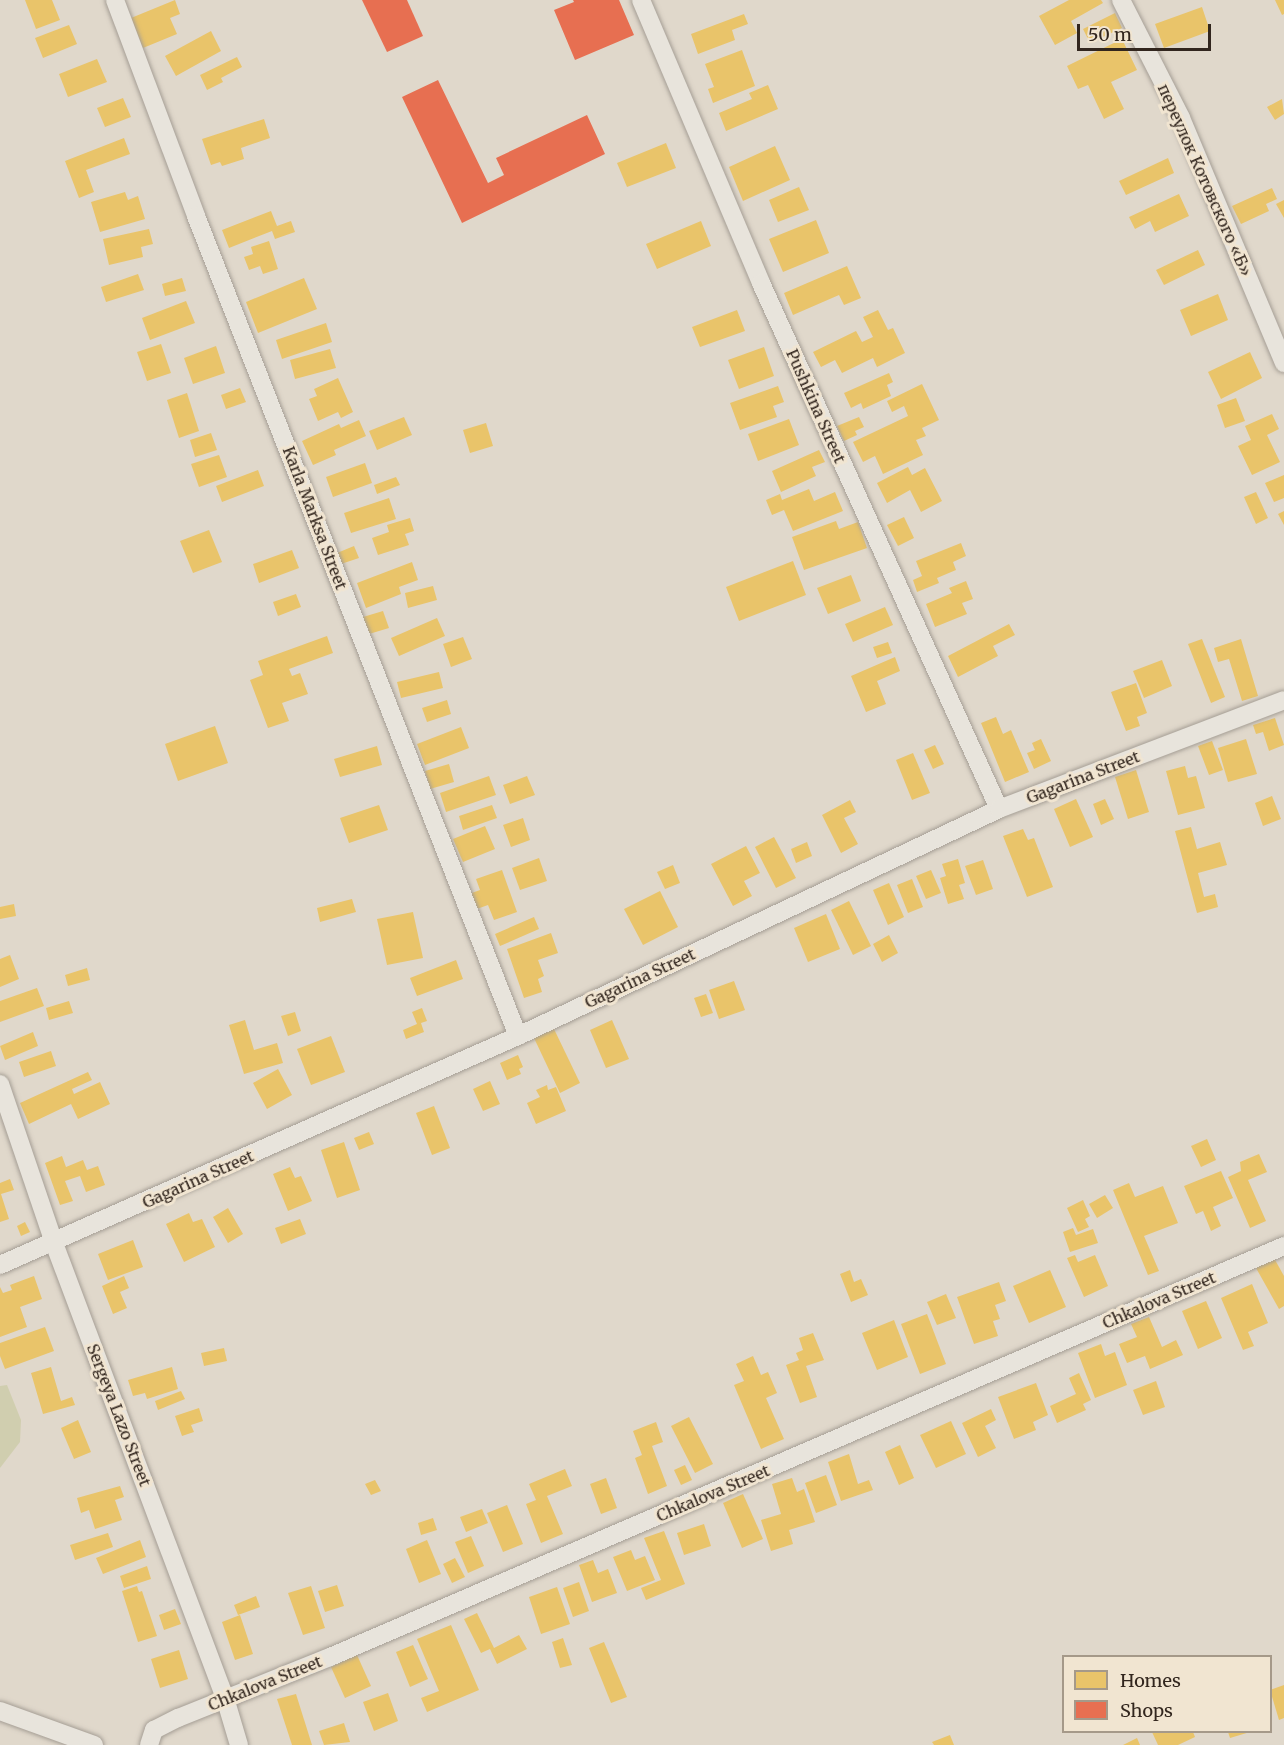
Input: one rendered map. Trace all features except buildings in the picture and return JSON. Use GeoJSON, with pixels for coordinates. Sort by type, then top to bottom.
{"type":"FeatureCollection","features":[{"type":"Feature","properties":{"kind":"street","name":"Karla Marksa Street"},"geometry":{"type":"LineString","coordinates":[[115,0],[196,216],[518,1036]]}},
{"type":"Feature","properties":{"kind":"street","name":"Pushkina Street"},"geometry":{"type":"LineString","coordinates":[[641,0],[761,283],[999,809]]}},
{"type":"Feature","properties":{"kind":"street","name":"переулок Котовского «Б»"},"geometry":{"type":"LineString","coordinates":[[1121,0],[1182,118],[1284,363]]}},
{"type":"Feature","properties":{"kind":"street","name":"Gagarina Street"},"geometry":{"type":"LineString","coordinates":[[0,1265],[518,1036],[999,809],[1284,700]]}},
{"type":"Feature","properties":{"kind":"street","name":"Sergeya Lazo Street"},"geometry":{"type":"LineString","coordinates":[[0,1084],[54,1243],[225,1698],[239,1745]]}},
{"type":"Feature","properties":{"kind":"street","name":"Chkalova Street"},"geometry":{"type":"LineString","coordinates":[[149,1745],[154,1730],[225,1698],[341,1652],[1284,1246]]}},
{"type":"Feature","properties":{"kind":"street"},"geometry":{"type":"LineString","coordinates":[[0,1711],[94,1745]]}},
{"type":"Feature","properties":{"kind":"shaded area"},"geometry":{"type":"Polygon","coordinates":[[[7,1385],[21,1420],[20,1442],[0,1468],[0,1386],[7,1385]]]}}]}
